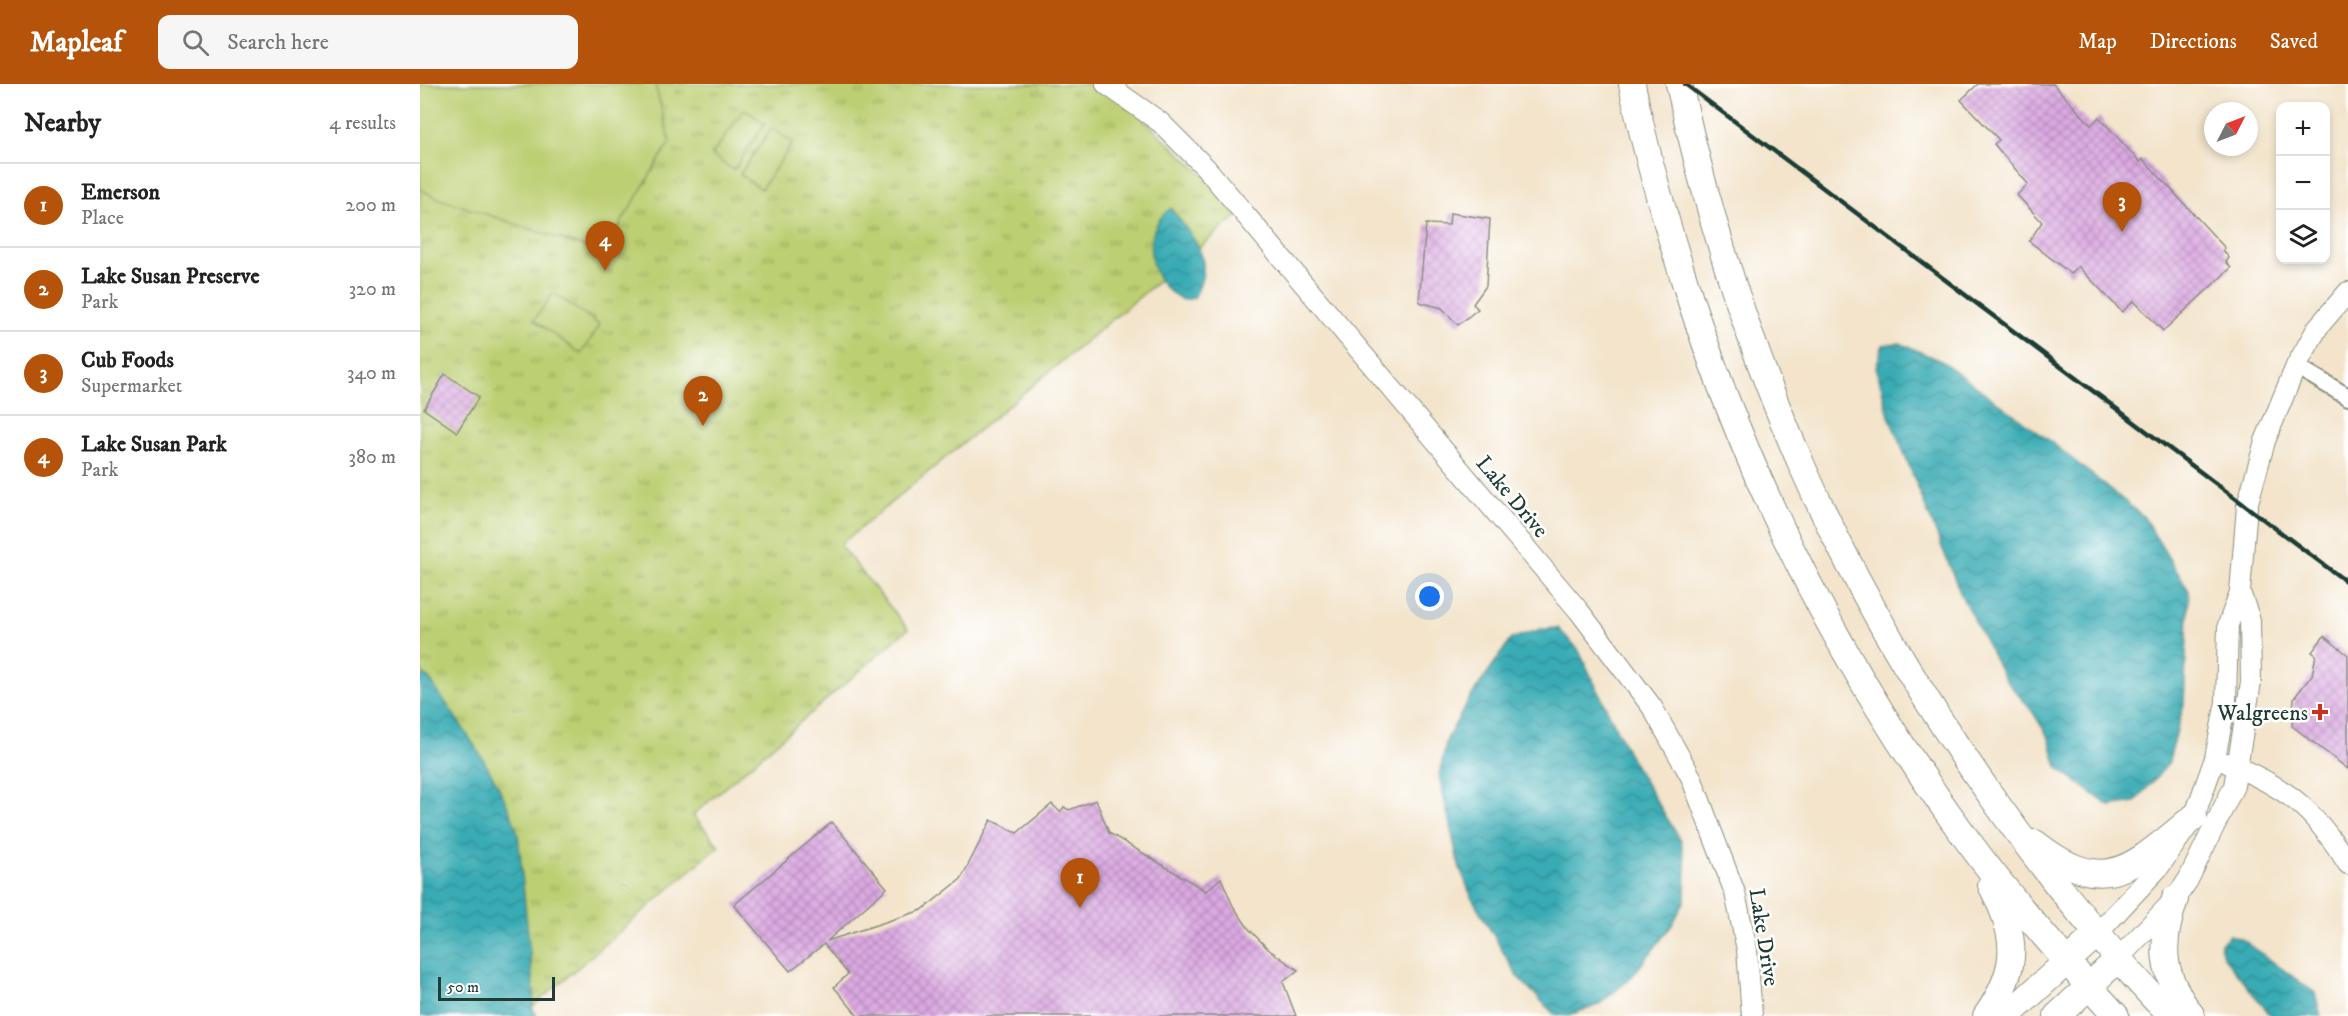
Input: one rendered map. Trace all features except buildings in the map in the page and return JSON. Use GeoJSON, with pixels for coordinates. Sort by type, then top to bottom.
{"type":"FeatureCollection","features":[{"type":"Feature","properties":{"kind":"main road"},"geometry":{"type":"LineString","coordinates":[[1632,84],[1639,121],[1695,315],[1721,387],[1761,484],[1816,598],[1854,665],[1920,771],[1967,840],[2089,987],[2116,1016]]}},
{"type":"Feature","properties":{"kind":"main road"},"geometry":{"type":"LineString","coordinates":[[1679,84],[1697,167],[1751,342],[1774,405],[1815,496],[1888,636],[1928,702],[1999,807],[2096,935],[2171,1016]]}},
{"type":"Feature","properties":{"kind":"main road"},"geometry":{"type":"LineString","coordinates":[[1999,807],[2044,850],[2074,868],[2093,874],[2123,869],[2138,861],[2194,817]]}},
{"type":"Feature","properties":{"kind":"main road"},"geometry":{"type":"LineString","coordinates":[[1967,840],[2007,920],[2013,948],[2010,972],[1986,1016]]}},
{"type":"Feature","properties":{"kind":"main road"},"geometry":{"type":"LineString","coordinates":[[2175,899],[2167,923],[2164,959],[2173,989],[2192,1016]]}},
{"type":"Feature","properties":{"kind":"main road"},"geometry":{"type":"LineString","coordinates":[[2007,1016],[2096,935]]}},
{"type":"Feature","properties":{"kind":"main road"},"geometry":{"type":"LineString","coordinates":[[2057,1016],[2117,960]]}},
{"type":"Feature","properties":{"kind":"street","name":"Lake Drive"},"geometry":{"type":"LineString","coordinates":[[1106,84],[1160,122],[1206,168],[1579,611],[1652,707],[1691,777],[1735,893],[1747,950],[1752,1016]]}},
{"type":"Feature","properties":{"kind":"street"},"geometry":{"type":"LineString","coordinates":[[2096,935],[2159,867],[2194,817],[2215,758],[2226,702],[2228,625],[2240,592],[2247,506],[2265,441],[2296,366],[2318,327],[2348,292]]}},
{"type":"Feature","properties":{"kind":"street"},"geometry":{"type":"LineString","coordinates":[[2296,366],[2348,397]]}},
{"type":"Feature","properties":{"kind":"street"},"geometry":{"type":"LineString","coordinates":[[2117,960],[2175,899],[2203,854],[2234,786],[2251,682],[2250,620],[2240,592]]}},
{"type":"Feature","properties":{"kind":"street"},"geometry":{"type":"LineString","coordinates":[[2215,758],[2265,779],[2299,801],[2330,835],[2348,864]]}},
{"type":"Feature","properties":{"kind":"green space"},"geometry":{"type":"Polygon","coordinates":[[[420,84],[1106,84],[1242,212],[840,545],[908,629],[693,815],[719,846],[532,1007],[512,816],[476,748],[429,679],[420,670],[420,84]]]}},
{"type":"Feature","properties":{"kind":"green space"},"geometry":{"type":"Polygon","coordinates":[[[420,84],[655,84],[670,142],[603,253],[435,197],[420,189],[420,84]]]}},
{"type":"Feature","properties":{"kind":"green space"},"geometry":{"type":"Polygon","coordinates":[[[744,109],[765,124],[733,170],[712,155],[744,109]]]}},
{"type":"Feature","properties":{"kind":"green space"},"geometry":{"type":"Polygon","coordinates":[[[772,128],[793,143],[761,189],[740,174],[772,128]]]}},
{"type":"Feature","properties":{"kind":"green space"},"geometry":{"type":"Polygon","coordinates":[[[553,293],[600,325],[581,354],[534,320],[553,293]]]}},
{"type":"Feature","properties":{"kind":"water"},"geometry":{"type":"Polygon","coordinates":[[[1171,208],[1195,240],[1203,261],[1203,272],[1194,298],[1182,300],[1169,291],[1157,276],[1153,266],[1151,245],[1153,234],[1157,224],[1171,208]]]}},
{"type":"Feature","properties":{"kind":"water"},"geometry":{"type":"Polygon","coordinates":[[[1900,343],[1943,362],[2050,441],[2143,516],[2189,591],[2184,704],[2168,764],[2135,802],[2109,806],[2057,767],[2049,738],[2032,711],[2005,679],[1962,597],[1889,416],[1876,367],[1883,345],[1900,343]]]}},
{"type":"Feature","properties":{"kind":"water"},"geometry":{"type":"Polygon","coordinates":[[[1558,628],[1578,649],[1631,759],[1681,841],[1686,869],[1685,900],[1672,925],[1630,979],[1598,1005],[1566,1016],[1554,1014],[1517,976],[1472,898],[1459,866],[1439,775],[1447,739],[1468,701],[1511,639],[1541,629],[1558,628]]]}},
{"type":"Feature","properties":{"kind":"water"},"geometry":{"type":"Polygon","coordinates":[[[420,674],[429,679],[467,734],[491,773],[511,813],[518,834],[534,995],[532,1007],[537,1016],[420,1016],[420,674]]]}},
{"type":"Feature","properties":{"kind":"water"},"geometry":{"type":"Polygon","coordinates":[[[2230,935],[2243,940],[2315,993],[2321,1016],[2271,1016],[2223,956],[2220,944],[2230,935]]]}},
{"type":"Feature","properties":{"kind":"railway"},"geometry":{"type":"LineString","coordinates":[[1685,84],[2348,583]]}},
{"type":"Feature","properties":{"kind":"place","name":"Cub Foods"},"geometry":{"type":"Point","coordinates":[2122,232]}},
{"type":"Feature","properties":{"kind":"place","name":"Lake Susan Park"},"geometry":{"type":"Point","coordinates":[605,271]}},
{"type":"Feature","properties":{"kind":"place","name":"Lake Susan Preserve"},"geometry":{"type":"Point","coordinates":[703,426]}},
{"type":"Feature","properties":{"kind":"place","name":"Walgreens"},"geometry":{"type":"Point","coordinates":[2320,712]}},
{"type":"Feature","properties":{"kind":"place","name":"Emerson"},"geometry":{"type":"Point","coordinates":[1080,908]}}]}
